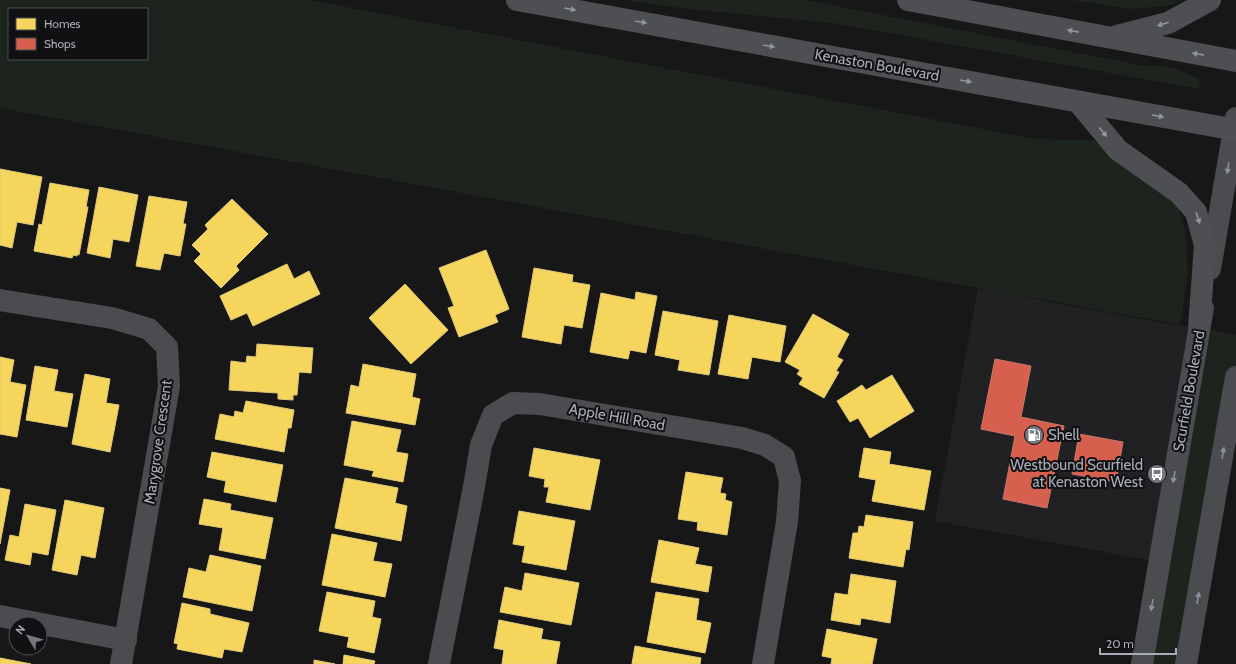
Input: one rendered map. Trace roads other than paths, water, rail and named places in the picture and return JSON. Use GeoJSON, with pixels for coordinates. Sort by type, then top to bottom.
{"type":"FeatureCollection","features":[{"type":"Feature","properties":{"kind":"main road","name":"Kenaston Boulevard"},"geometry":{"type":"LineString","coordinates":[[517,0],[1078,102],[1235,126]]}},
{"type":"Feature","properties":{"kind":"main road"},"geometry":{"type":"LineString","coordinates":[[908,0],[1236,61]]}},
{"type":"Feature","properties":{"kind":"main road"},"geometry":{"type":"LineString","coordinates":[[1111,38],[1168,23],[1210,0]]}},
{"type":"Feature","properties":{"kind":"main road"},"geometry":{"type":"LineString","coordinates":[[1078,102],[1118,150],[1179,193],[1196,212],[1205,245],[1200,328]]}},
{"type":"Feature","properties":{"kind":"street","name":"Scurfield Boulevard"},"geometry":{"type":"LineString","coordinates":[[1142,664],[1235,126]]}},
{"type":"Feature","properties":{"kind":"street","name":"Marygrove Crescent"},"geometry":{"type":"LineString","coordinates":[[0,300],[112,318],[149,329],[167,347],[169,386],[121,664]]}},
{"type":"Feature","properties":{"kind":"street"},"geometry":{"type":"LineString","coordinates":[[1186,664],[1236,377]]}},
{"type":"Feature","properties":{"kind":"street","name":"Apple Hill Road"},"geometry":{"type":"LineString","coordinates":[[439,664],[481,445],[493,415],[513,403],[540,404],[742,438],[765,445],[784,457],[790,481],[787,522],[764,664]]}},
{"type":"Feature","properties":{"kind":"street"},"geometry":{"type":"LineString","coordinates":[[0,616],[126,640]]}},
{"type":"Feature","properties":{"kind":"place","name":"Shell"},"geometry":{"type":"Point","coordinates":[1034,435]}},
{"type":"Feature","properties":{"kind":"place","name":"Westbound Scurfield at Kenaston West"},"geometry":{"type":"Point","coordinates":[1157,474]}}]}
